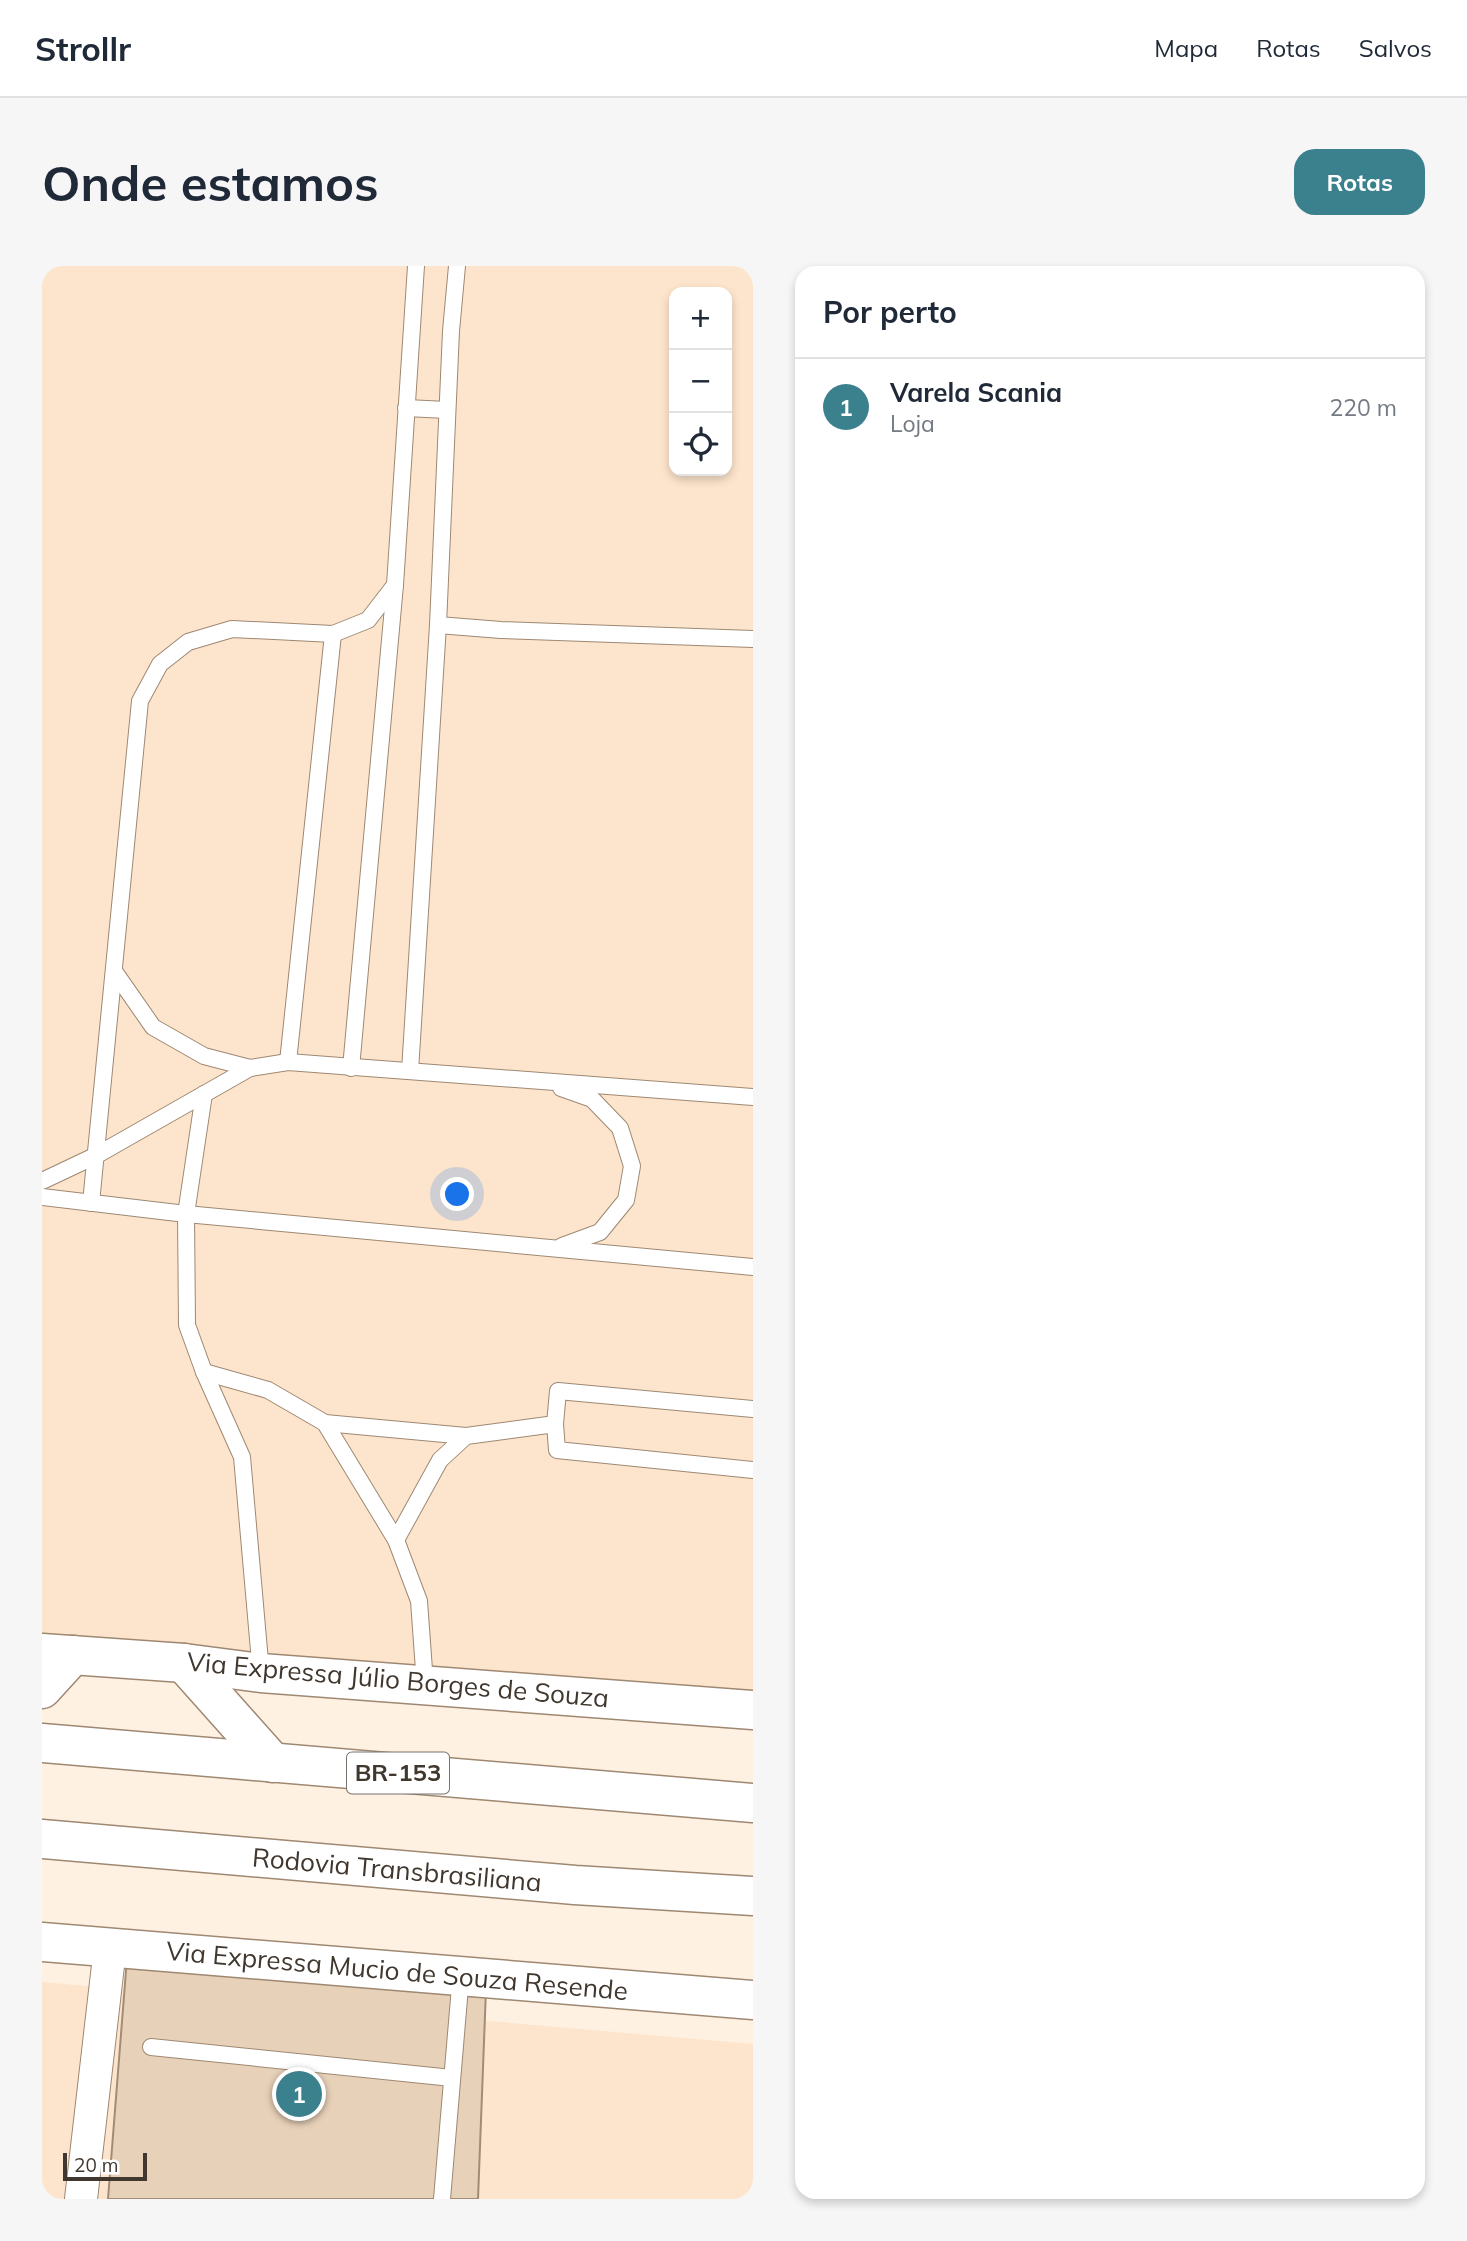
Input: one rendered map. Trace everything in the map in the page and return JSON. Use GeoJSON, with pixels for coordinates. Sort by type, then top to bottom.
{"type":"FeatureCollection","features":[{"type":"Feature","properties":{"kind":"main road","name":"Via Expressa Júlio Borges de Souza"},"geometry":{"type":"LineString","coordinates":[[58,1654],[753,1710]]}},
{"type":"Feature","properties":{"kind":"main road"},"geometry":{"type":"LineString","coordinates":[[42,1689],[58,1654]]}},
{"type":"Feature","properties":{"kind":"main road"},"geometry":{"type":"LineString","coordinates":[[184,1663],[273,1763]]}},
{"type":"Feature","properties":{"kind":"main road","name":"BR-153"},"geometry":{"type":"LineString","coordinates":[[42,1743],[753,1803]]}},
{"type":"Feature","properties":{"kind":"main road","name":"Rodovia Transbrasiliana"},"geometry":{"type":"LineString","coordinates":[[42,1839],[575,1885],[753,1896]]}},
{"type":"Feature","properties":{"kind":"main road","name":"Via Expressa Mucio de Souza Resende"},"geometry":{"type":"LineString","coordinates":[[42,1942],[753,2000]]}},
{"type":"Feature","properties":{"kind":"street"},"geometry":{"type":"LineString","coordinates":[[81,2199],[110,1948]]}},
{"type":"Feature","properties":{"kind":"lane"},"geometry":{"type":"LineString","coordinates":[[351,1068],[395,585],[416,266]]}},
{"type":"Feature","properties":{"kind":"lane"},"geometry":{"type":"LineString","coordinates":[[410,1071],[457,266]]}},
{"type":"Feature","properties":{"kind":"lane"},"geometry":{"type":"LineString","coordinates":[[406,408],[447,410]]}},
{"type":"Feature","properties":{"kind":"lane"},"geometry":{"type":"LineString","coordinates":[[91,1203],[140,701],[160,664],[188,642],[232,629],[333,634],[368,620],[395,585]]}},
{"type":"Feature","properties":{"kind":"lane"},"geometry":{"type":"LineString","coordinates":[[438,625],[502,630],[753,639]]}},
{"type":"Feature","properties":{"kind":"lane"},"geometry":{"type":"LineString","coordinates":[[288,1062],[333,634]]}},
{"type":"Feature","properties":{"kind":"lane"},"geometry":{"type":"LineString","coordinates":[[114,971],[153,1027],[204,1056],[250,1068]]}},
{"type":"Feature","properties":{"kind":"lane"},"geometry":{"type":"LineString","coordinates":[[42,1181],[97,1155],[250,1068],[288,1062],[753,1097]]}},
{"type":"Feature","properties":{"kind":"lane"},"geometry":{"type":"LineString","coordinates":[[538,1080],[592,1099],[621,1128],[632,1166],[626,1199],[600,1233],[556,1248]]}},
{"type":"Feature","properties":{"kind":"lane"},"geometry":{"type":"LineString","coordinates":[[204,1094],[186,1214],[187,1325],[204,1373],[242,1457],[261,1672]]}},
{"type":"Feature","properties":{"kind":"lane"},"geometry":{"type":"LineString","coordinates":[[42,1196],[186,1214],[753,1267]]}},
{"type":"Feature","properties":{"kind":"lane"},"geometry":{"type":"LineString","coordinates":[[720,1264],[753,1254]]}},
{"type":"Feature","properties":{"kind":"lane"},"geometry":{"type":"LineString","coordinates":[[204,1373],[268,1390],[324,1423],[466,1436],[555,1424]]}},
{"type":"Feature","properties":{"kind":"lane"},"geometry":{"type":"LineString","coordinates":[[753,1409],[558,1391],[555,1424],[557,1450],[753,1470]]}},
{"type":"Feature","properties":{"kind":"lane"},"geometry":{"type":"LineString","coordinates":[[324,1423],[396,1540],[419,1601],[425,1684]]}},
{"type":"Feature","properties":{"kind":"lane"},"geometry":{"type":"LineString","coordinates":[[396,1540],[440,1460],[466,1436]]}},
{"type":"Feature","properties":{"kind":"lane"},"geometry":{"type":"LineString","coordinates":[[442,2199],[461,1975]]}},
{"type":"Feature","properties":{"kind":"lane"},"geometry":{"type":"LineString","coordinates":[[150,2048],[452,2078]]}},
{"type":"Feature","properties":{"kind":"shaded area"},"geometry":{"type":"Polygon","coordinates":[[[42,266],[753,266],[753,1699],[42,1638],[42,266]]]}},
{"type":"Feature","properties":{"kind":"shaded area"},"geometry":{"type":"Polygon","coordinates":[[[42,1982],[753,2044],[753,2199],[42,2199],[42,1982]]]}},
{"type":"Feature","properties":{"kind":"building"},"geometry":{"type":"Polygon","coordinates":[[[127,1958],[486,1989],[478,2199],[108,2199],[127,1958]]]}},
{"type":"Feature","properties":{"kind":"place","name":"Varela Scania"},"geometry":{"type":"Point","coordinates":[299,2094]}}]}
